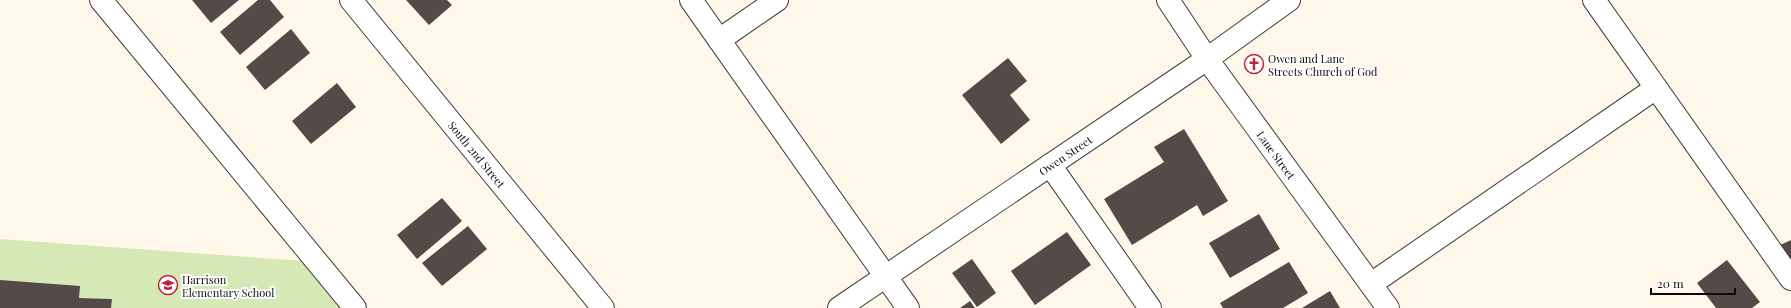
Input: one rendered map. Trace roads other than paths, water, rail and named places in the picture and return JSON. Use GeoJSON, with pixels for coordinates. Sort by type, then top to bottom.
{"type":"FeatureCollection","features":[{"type":"Feature","properties":{"kind":"street"},"geometry":{"type":"LineString","coordinates":[[101,0],[355,308]]}},
{"type":"Feature","properties":{"kind":"street","name":"South 2nd Street"},"geometry":{"type":"LineString","coordinates":[[351,0],[603,308]]}},
{"type":"Feature","properties":{"kind":"street"},"geometry":{"type":"LineString","coordinates":[[691,0],[908,308]]}},
{"type":"Feature","properties":{"kind":"street"},"geometry":{"type":"LineString","coordinates":[[719,40],[777,0]]}},
{"type":"Feature","properties":{"kind":"street","name":"Lane Street"},"geometry":{"type":"LineString","coordinates":[[1168,0],[1207,59],[1388,308]]}},
{"type":"Feature","properties":{"kind":"street","name":"Owen Street"},"geometry":{"type":"LineString","coordinates":[[839,308],[1207,59],[1289,0]]}},
{"type":"Feature","properties":{"kind":"street"},"geometry":{"type":"LineString","coordinates":[[1594,0],[1791,279]]}},
{"type":"Feature","properties":{"kind":"street"},"geometry":{"type":"LineString","coordinates":[[1371,284],[1656,88]]}},
{"type":"Feature","properties":{"kind":"street"},"geometry":{"type":"LineString","coordinates":[[1050,165],[1150,308]]}},
{"type":"Feature","properties":{"kind":"place","name":"Owen and Lane Streets Church of God"},"geometry":{"type":"Point","coordinates":[1254,64]}},
{"type":"Feature","properties":{"kind":"place","name":"Harrison Elementary School"},"geometry":{"type":"Point","coordinates":[168,285]}}]}
